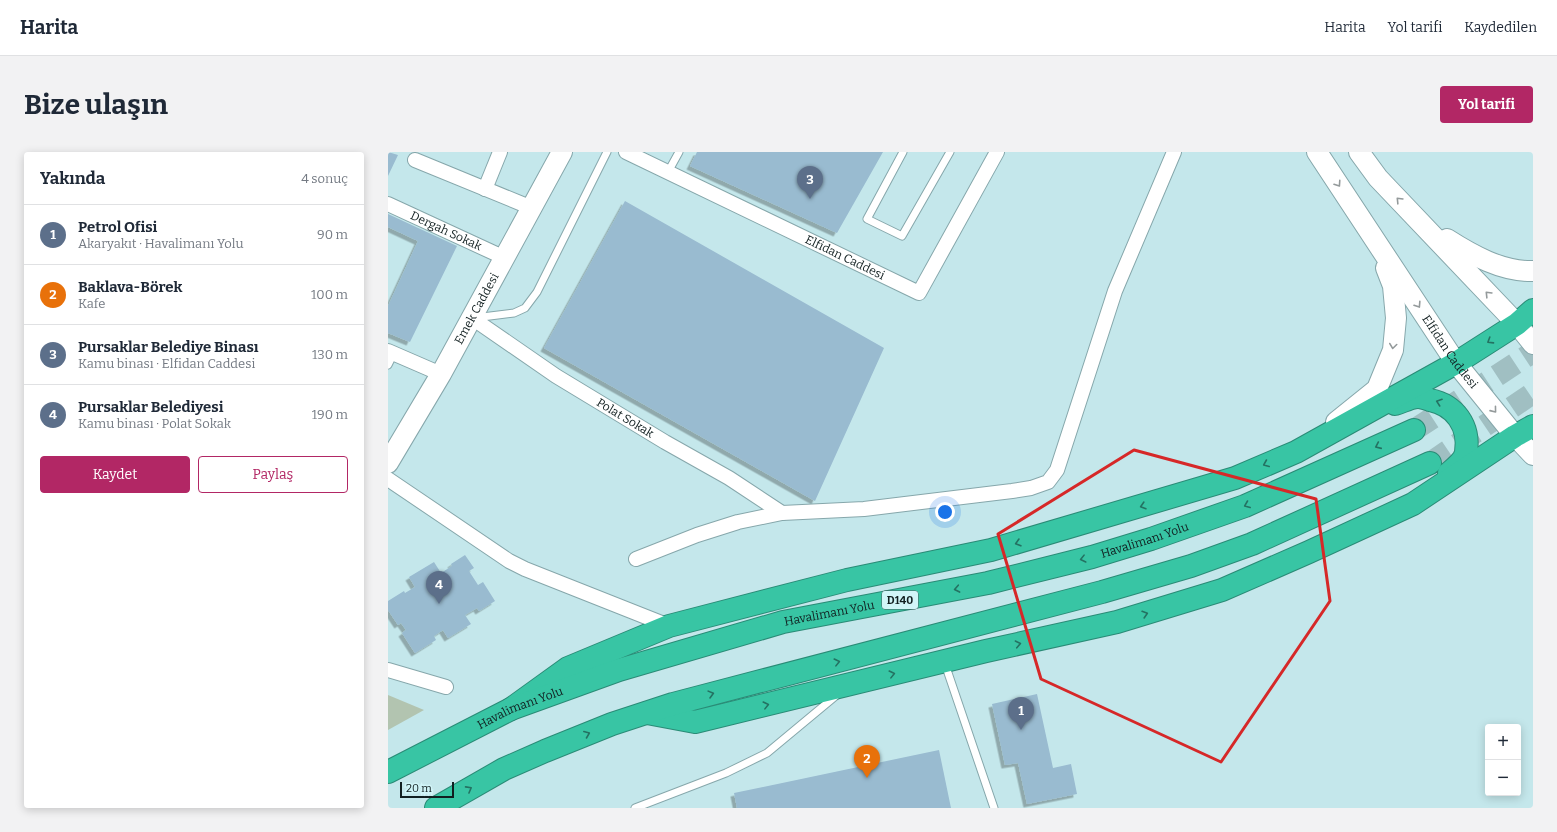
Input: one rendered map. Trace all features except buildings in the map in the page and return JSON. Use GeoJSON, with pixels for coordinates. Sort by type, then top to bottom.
{"type":"FeatureCollection","features":[{"type":"Feature","properties":{"kind":"highway"},"geometry":{"type":"LineString","coordinates":[[511,709],[568,668],[669,626],[847,580],[991,550],[1235,478],[1296,452],[1456,363],[1525,317]]}},
{"type":"Feature","properties":{"kind":"highway"},"geometry":{"type":"LineString","coordinates":[[1362,415],[1418,397],[1438,401],[1449,407],[1458,415],[1465,432],[1466,453],[1458,465],[1445,478],[1413,504]]}},
{"type":"Feature","properties":{"kind":"highway","name":"Havalimanı Yolu"},"geometry":{"type":"LineString","coordinates":[[388,772],[511,709],[619,670],[783,622],[988,583],[1151,539],[1245,506],[1414,430]]}},
{"type":"Feature","properties":{"kind":"highway"},"geometry":{"type":"LineString","coordinates":[[646,713],[695,722],[944,661],[1117,622],[1222,590],[1413,504],[1524,431]]}},
{"type":"Feature","properties":{"kind":"highway"},"geometry":{"type":"LineString","coordinates":[[436,808],[504,769],[612,724],[673,704],[1102,592],[1191,566],[1252,544],[1430,463]]}},
{"type":"Feature","properties":{"kind":"street"},"geometry":{"type":"LineString","coordinates":[[485,189],[500,152]]}},
{"type":"Feature","properties":{"kind":"street","name":"Emek Caddesi"},"geometry":{"type":"LineString","coordinates":[[388,463],[442,374],[562,152]]}},
{"type":"Feature","properties":{"kind":"street","name":"Elfidan Caddesi"},"geometry":{"type":"LineString","coordinates":[[626,152],[919,293],[997,152]]}},
{"type":"Feature","properties":{"kind":"street"},"geometry":{"type":"LineString","coordinates":[[636,559],[697,535],[738,522],[782,513],[864,509],[925,503],[1030,488],[1048,482],[1057,470],[1115,291],[1174,152]]}},
{"type":"Feature","properties":{"kind":"street","name":"Elfidan Caddesi"},"geometry":{"type":"LineString","coordinates":[[1317,152],[1456,363],[1524,431],[1533,455]]}},
{"type":"Feature","properties":{"kind":"street"},"geometry":{"type":"LineString","coordinates":[[1359,152],[1378,178],[1417,219],[1525,317],[1533,344]]}},
{"type":"Feature","properties":{"kind":"street"},"geometry":{"type":"LineString","coordinates":[[415,160],[532,208]]}},
{"type":"Feature","properties":{"kind":"street","name":"Dergah Sokak"},"geometry":{"type":"LineString","coordinates":[[388,204],[505,258]]}},
{"type":"Feature","properties":{"kind":"street"},"geometry":{"type":"LineString","coordinates":[[1417,219],[1466,252],[1496,265],[1533,271]]}},
{"type":"Feature","properties":{"kind":"street","name":"Elfidan Caddesi"},"geometry":{"type":"LineString","coordinates":[[1296,452],[1377,389],[1387,369],[1394,350],[1396,318],[1393,286],[1376,240]]}},
{"type":"Feature","properties":{"kind":"street","name":"Polat Sokak"},"geometry":{"type":"LineString","coordinates":[[472,318],[556,376],[665,442],[729,478],[782,513]]}},
{"type":"Feature","properties":{"kind":"street"},"geometry":{"type":"LineString","coordinates":[[390,356],[442,374]]}},
{"type":"Feature","properties":{"kind":"street"},"geometry":{"type":"LineString","coordinates":[[388,479],[509,561],[525,569],[669,626]]}},
{"type":"Feature","properties":{"kind":"street"},"geometry":{"type":"LineString","coordinates":[[388,670],[446,687]]}},
{"type":"Feature","properties":{"kind":"lane"},"geometry":{"type":"LineString","coordinates":[[472,318],[514,313],[525,308],[537,292],[607,152]]}},
{"type":"Feature","properties":{"kind":"lane"},"geometry":{"type":"LineString","coordinates":[[668,172],[679,152]]}},
{"type":"Feature","properties":{"kind":"lane"},"geometry":{"type":"LineString","coordinates":[[903,152],[867,219],[902,236],[950,152]]}},
{"type":"Feature","properties":{"kind":"lane"},"geometry":{"type":"LineString","coordinates":[[944,661],[994,808]]}},
{"type":"Feature","properties":{"kind":"lane"},"geometry":{"type":"LineString","coordinates":[[635,808],[726,773],[767,753],[849,685]]}},
{"type":"Feature","properties":{"kind":"highlighted area"},"geometry":{"type":"Polygon","coordinates":[[[1134,450],[1316,499],[1330,601],[1221,762],[1041,679],[998,534],[1134,450]]]}},
{"type":"Feature","properties":{"kind":"green space"},"geometry":{"type":"Polygon","coordinates":[[[388,695],[424,710],[388,730],[388,695]]]}},
{"type":"Feature","properties":{"kind":"tunnel"},"geometry":{"type":"LineString","coordinates":[[1414,430],[1533,352]]}},
{"type":"Feature","properties":{"kind":"tunnel"},"geometry":{"type":"LineString","coordinates":[[1430,463],[1533,393]]}},
{"type":"Feature","properties":{"kind":"place","name":"Pursaklar Belediye Binası"},"geometry":{"type":"Point","coordinates":[810,199]}},
{"type":"Feature","properties":{"kind":"place","name":"Pursaklar Belediyesi"},"geometry":{"type":"Point","coordinates":[439,604]}},
{"type":"Feature","properties":{"kind":"place","name":"Petrol Ofisi"},"geometry":{"type":"Point","coordinates":[1021,730]}},
{"type":"Feature","properties":{"kind":"place","name":"Baklava-Börek"},"geometry":{"type":"Point","coordinates":[867,778]}}]}
